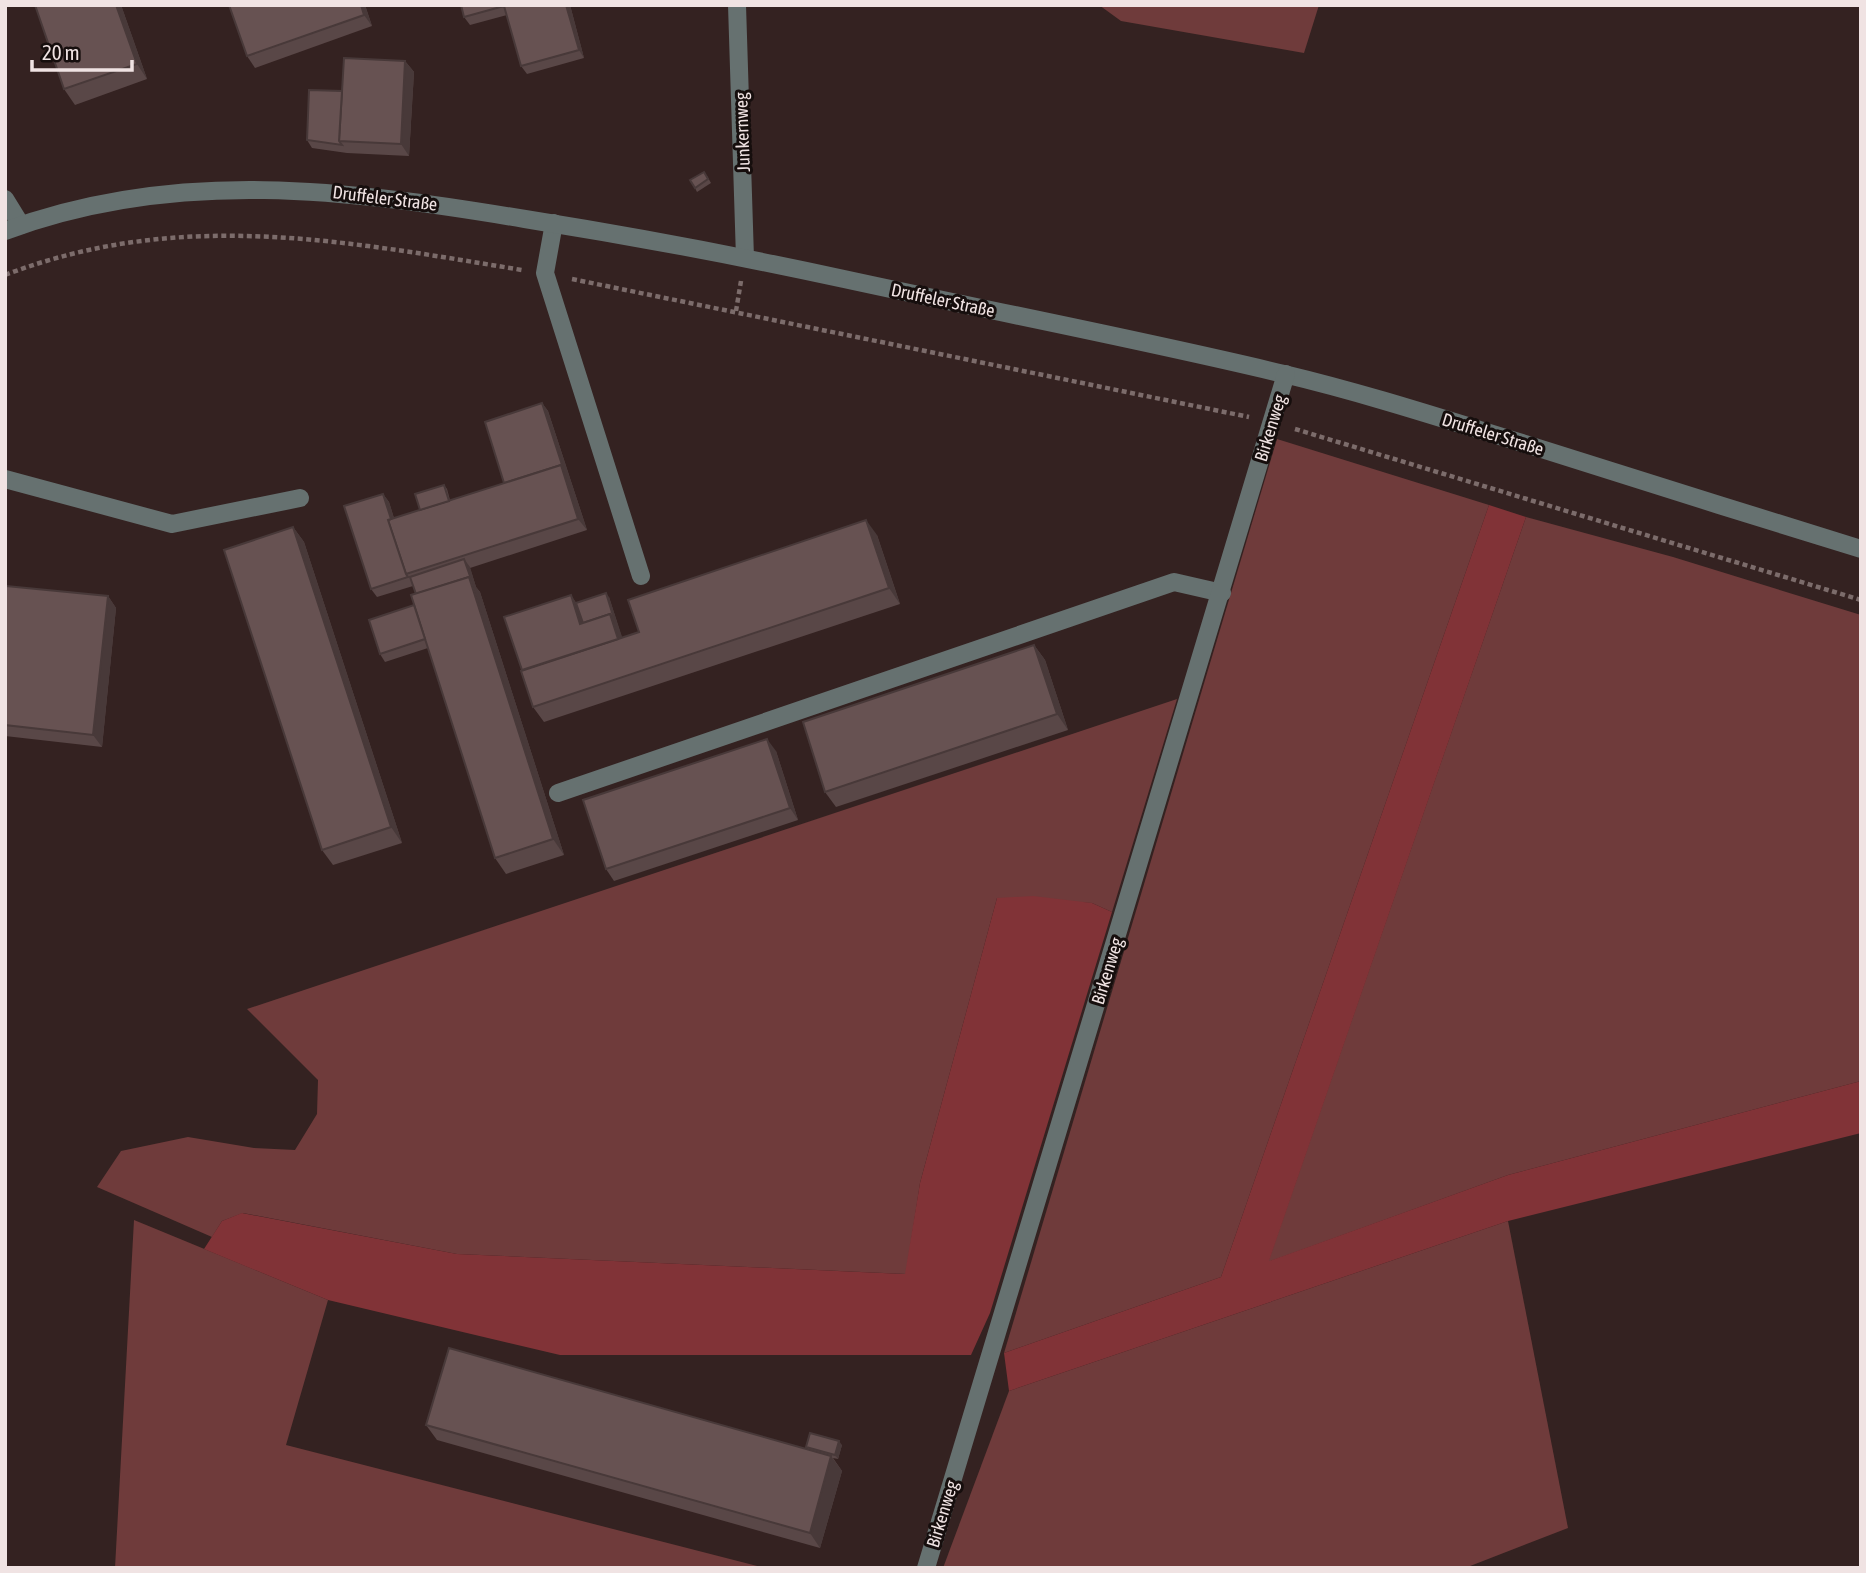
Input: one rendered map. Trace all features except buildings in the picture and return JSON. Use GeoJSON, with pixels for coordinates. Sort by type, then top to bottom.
{"type":"FeatureCollection","features":[{"type":"Feature","properties":{"kind":"street","name":"Junkernweg"},"geometry":{"type":"LineString","coordinates":[[737,5],[745,258]]}},
{"type":"Feature","properties":{"kind":"street","name":"Druffeler Straße"},"geometry":{"type":"LineString","coordinates":[[13,228],[80,208],[150,195],[226,189],[302,189],[399,198],[554,223],[745,258],[1286,374],[1414,410],[1861,549]]}},
{"type":"Feature","properties":{"kind":"street"},"geometry":{"type":"LineString","coordinates":[[5,199],[13,228]]}},
{"type":"Feature","properties":{"kind":"street"},"geometry":{"type":"LineString","coordinates":[[554,223],[545,273],[641,576]]}},
{"type":"Feature","properties":{"kind":"street","name":"Birkenweg"},"geometry":{"type":"LineString","coordinates":[[926,1568],[1286,374]]}},
{"type":"Feature","properties":{"kind":"street"},"geometry":{"type":"LineString","coordinates":[[5,479],[172,524],[300,498]]}},
{"type":"Feature","properties":{"kind":"street"},"geometry":{"type":"LineString","coordinates":[[558,793],[1174,582],[1222,593]]}},
{"type":"Feature","properties":{"kind":"path"},"geometry":{"type":"LineString","coordinates":[[5,275],[93,248],[177,236],[261,234],[359,244],[545,273],[1271,421],[1861,600]]}},
{"type":"Feature","properties":{"kind":"shaded area"},"geometry":{"type":"Polygon","coordinates":[[[1099,5],[1319,5],[1304,53],[1121,21],[1099,5]]]}},
{"type":"Feature","properties":{"kind":"shaded area"},"geometry":{"type":"Polygon","coordinates":[[[1277,439],[1489,505],[1221,1277],[1004,1353],[1277,439]]]}},
{"type":"Feature","properties":{"kind":"shaded area"},"geometry":{"type":"Polygon","coordinates":[[[1489,505],[1526,517],[1269,1261],[1508,1175],[1861,1081],[1861,1133],[1508,1221],[1009,1391],[1004,1353],[1221,1277],[1489,505]]]}},
{"type":"Feature","properties":{"kind":"shaded area"},"geometry":{"type":"Polygon","coordinates":[[[1526,517],[1673,557],[1861,615],[1861,1081],[1508,1175],[1268,1262],[1526,517]]]}},
{"type":"Feature","properties":{"kind":"shaded area"},"geometry":{"type":"Polygon","coordinates":[[[1177,699],[1112,912],[1092,903],[997,898],[920,1183],[906,1274],[457,1254],[243,1213],[222,1221],[212,1237],[97,1187],[121,1151],[188,1137],[254,1148],[295,1150],[317,1114],[318,1080],[247,1009],[1177,699]]]}},
{"type":"Feature","properties":{"kind":"shaded area"},"geometry":{"type":"Polygon","coordinates":[[[1033,896],[1092,903],[1112,912],[990,1313],[971,1355],[560,1355],[328,1300],[204,1249],[222,1221],[242,1213],[457,1254],[905,1274],[920,1183],[997,898],[1033,896]]]}},
{"type":"Feature","properties":{"kind":"shaded area"},"geometry":{"type":"Polygon","coordinates":[[[134,1220],[328,1300],[286,1445],[765,1568],[115,1568],[134,1220]]]}},
{"type":"Feature","properties":{"kind":"shaded area"},"geometry":{"type":"Polygon","coordinates":[[[1508,1221],[1568,1528],[1465,1568],[943,1568],[1009,1391],[1508,1221]]]}}]}
